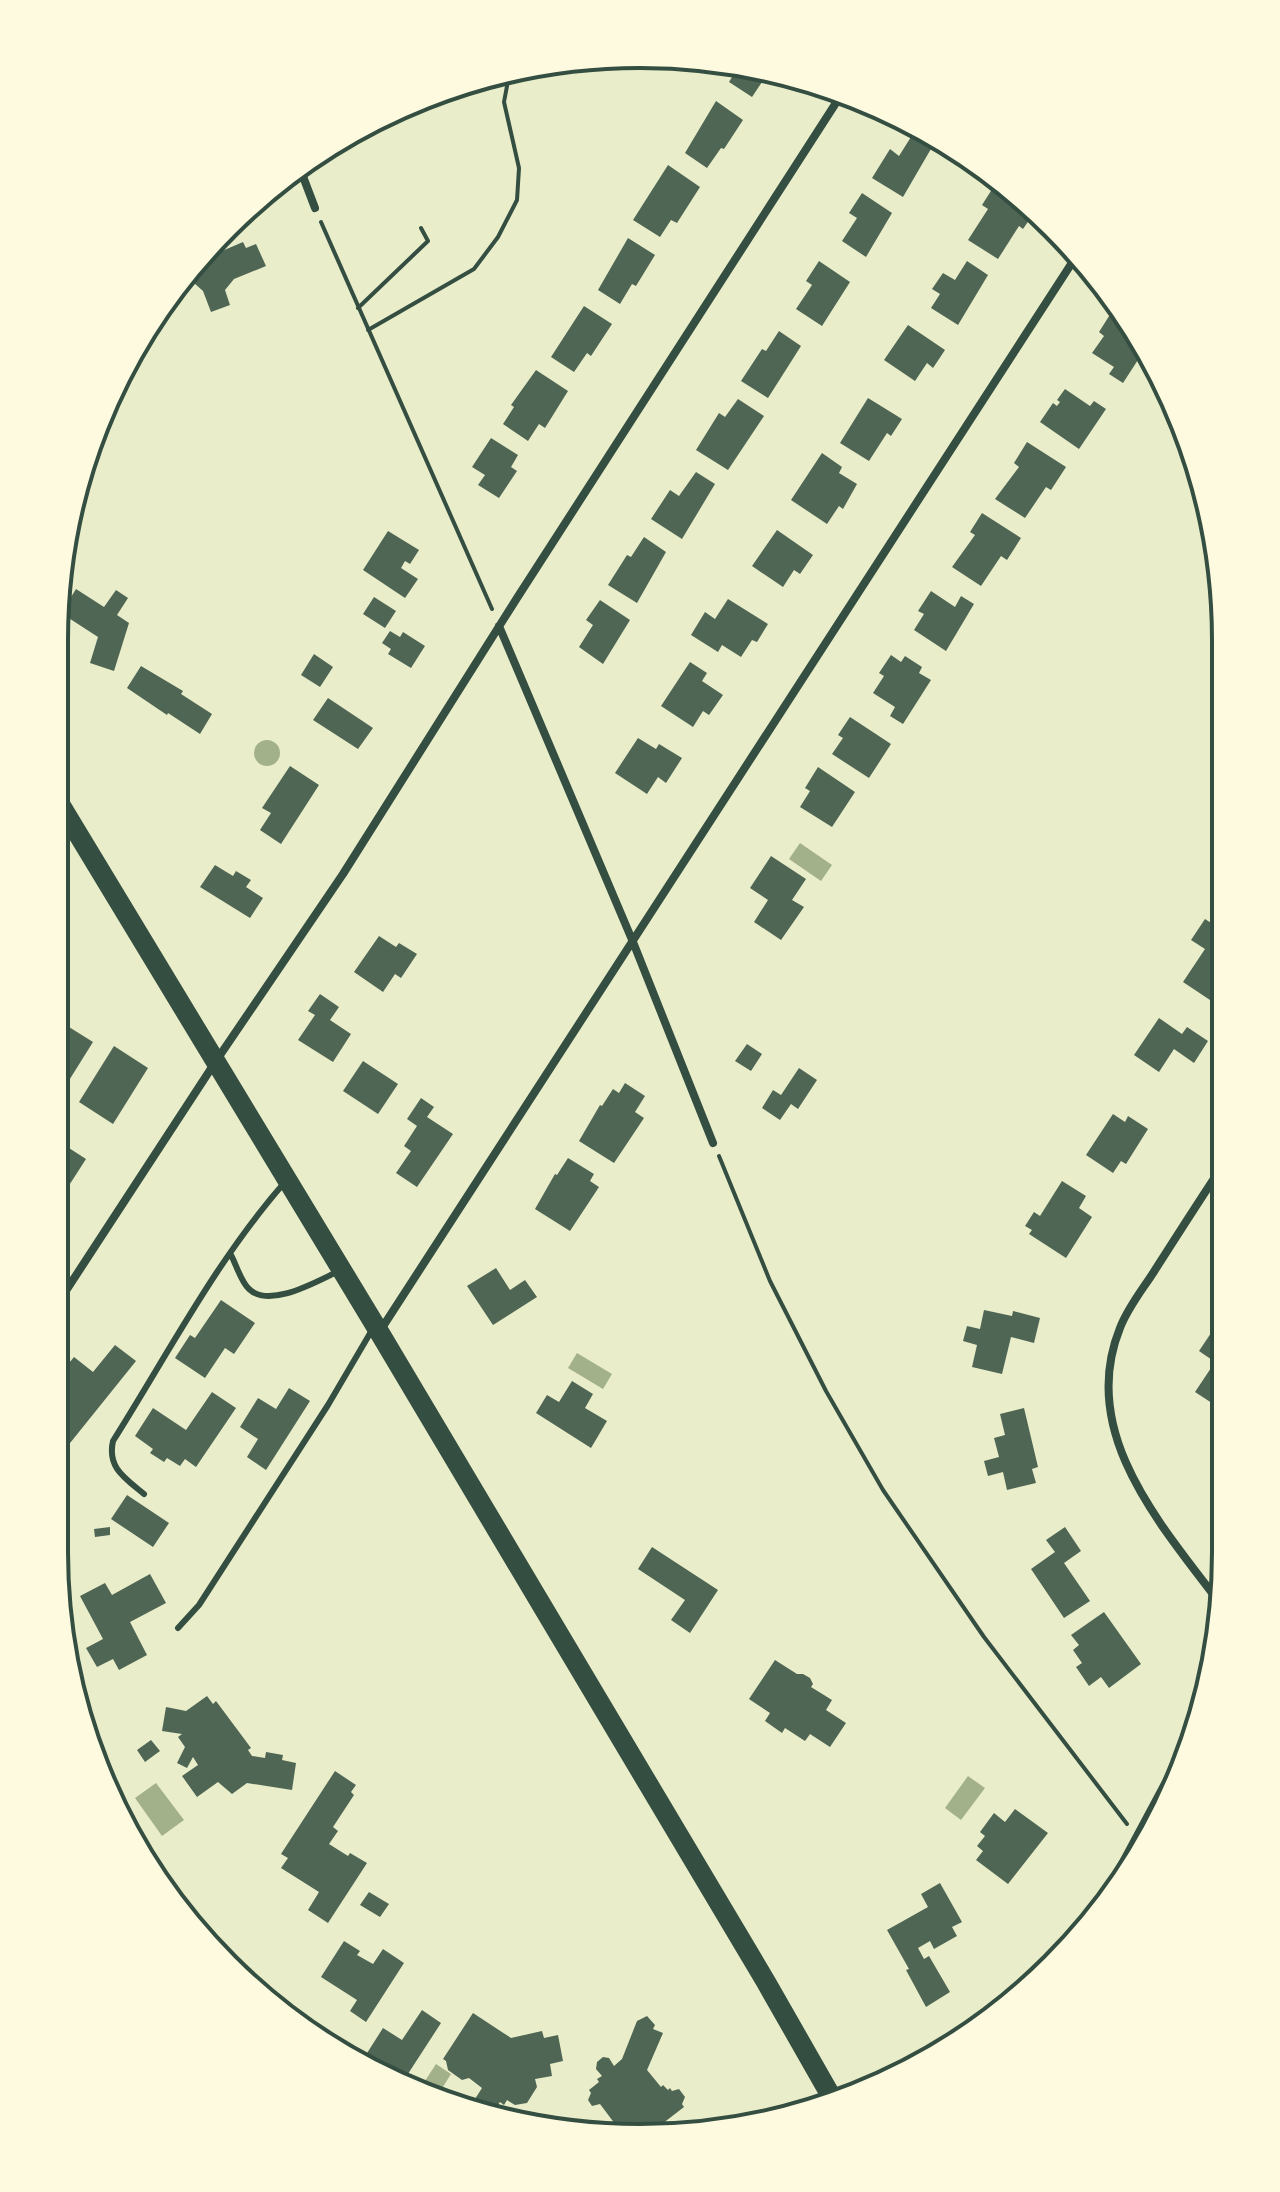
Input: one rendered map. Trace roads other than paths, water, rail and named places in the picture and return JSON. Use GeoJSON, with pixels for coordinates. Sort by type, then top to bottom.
{"type":"FeatureCollection","features":[{"type":"Feature","properties":{"kind":"main road"},"geometry":{"type":"LineString","coordinates":[[68,817],[377,1328],[829,2092]]}},
{"type":"Feature","properties":{"kind":"street"},"geometry":{"type":"LineString","coordinates":[[68,1288],[216,1061],[336,886],[499,626],[836,103]]}},
{"type":"Feature","properties":{"kind":"street"},"geometry":{"type":"LineString","coordinates":[[303,178],[315,208]]}},
{"type":"Feature","properties":{"kind":"street"},"geometry":{"type":"LineString","coordinates":[[377,1328],[633,942],[1071,264]]}},
{"type":"Feature","properties":{"kind":"street"},"geometry":{"type":"LineString","coordinates":[[499,626],[633,942],[713,1143]]}},
{"type":"Feature","properties":{"kind":"street"},"geometry":{"type":"LineString","coordinates":[[1211,1591],[1132,1481],[1120,1453],[1108,1402],[1109,1367],[1121,1326],[1212,1182]]}},
{"type":"Feature","properties":{"kind":"lane"},"geometry":{"type":"LineString","coordinates":[[144,1494],[119,1473],[111,1454],[113,1441],[231,1255],[265,1205],[287,1180]]}},
{"type":"Feature","properties":{"kind":"lane"},"geometry":{"type":"LineString","coordinates":[[231,1255],[248,1289],[263,1296],[286,1294],[342,1270]]}},
{"type":"Feature","properties":{"kind":"lane"},"geometry":{"type":"LineString","coordinates":[[178,1628],[199,1605],[377,1328]]}}]}
